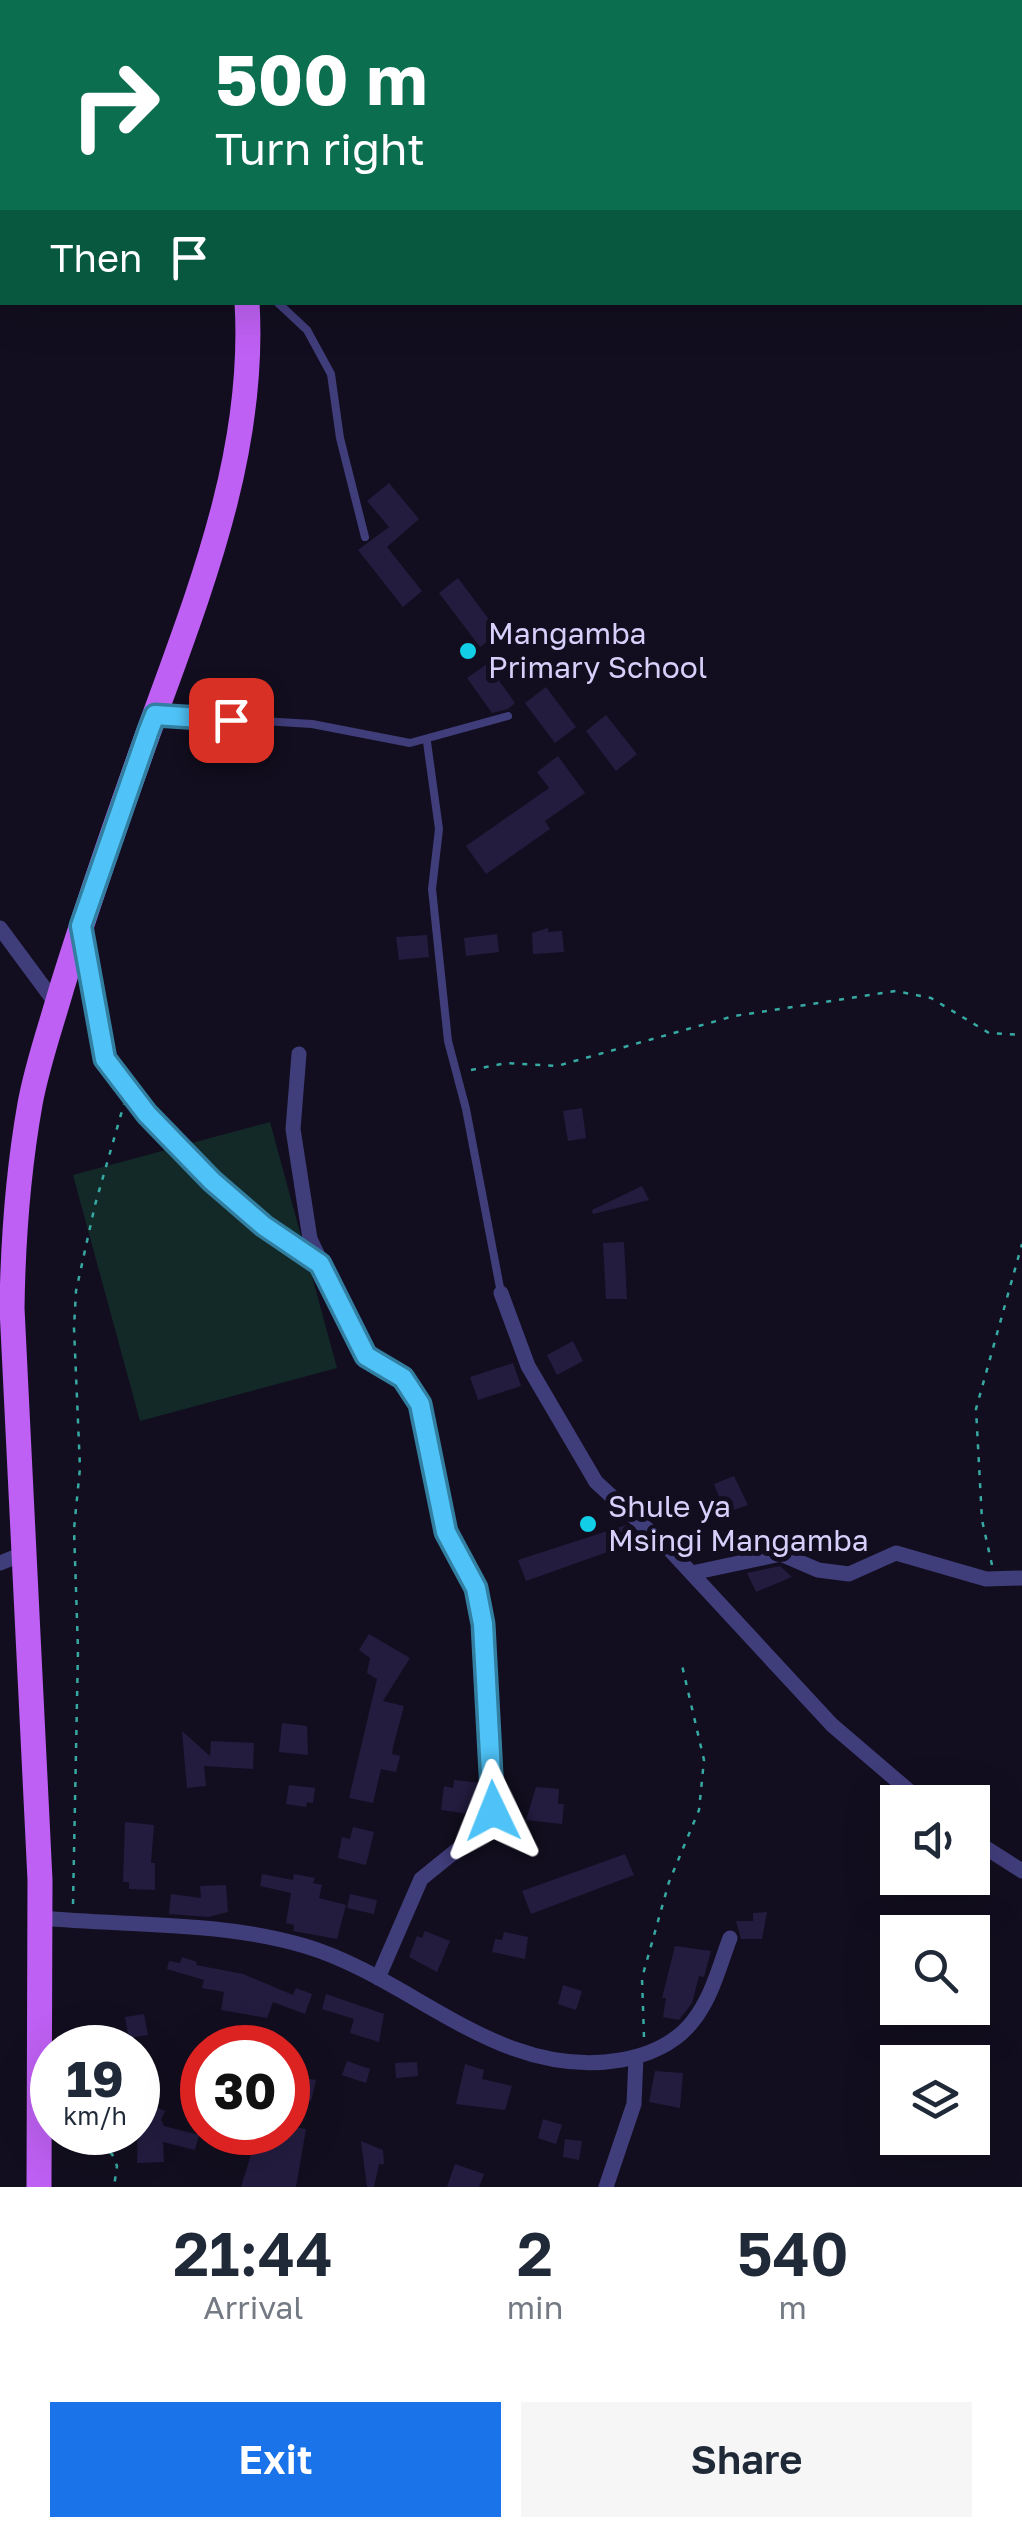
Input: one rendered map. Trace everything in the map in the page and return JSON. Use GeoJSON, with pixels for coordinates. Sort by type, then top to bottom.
{"type":"FeatureCollection","features":[{"type":"Feature","properties":{"kind":"main road"},"geometry":{"type":"LineString","coordinates":[[40,2025],[41,1918],[12,1308],[14,1228],[30,1100],[57,1005],[81,926],[194,608],[229,492],[248,376],[246,305]]}},
{"type":"Feature","properties":{"kind":"main road"},"geometry":{"type":"LineString","coordinates":[[39,2155],[39,2187]]}},
{"type":"Feature","properties":{"kind":"street"},"geometry":{"type":"LineString","coordinates":[[0,928],[57,1005]]}},
{"type":"Feature","properties":{"kind":"street"},"geometry":{"type":"LineString","coordinates":[[300,1054],[293,1129],[310,1239],[366,1356],[403,1378],[420,1404],[446,1532],[476,1588],[487,1662],[493,1811],[490,1824],[421,1878],[391,1956],[378,1978]]}},
{"type":"Feature","properties":{"kind":"street"},"geometry":{"type":"LineString","coordinates":[[501,1293],[528,1366],[596,1482],[692,1574],[832,1725],[902,1785]]}},
{"type":"Feature","properties":{"kind":"street"},"geometry":{"type":"LineString","coordinates":[[0,1563],[24,1552]]}},
{"type":"Feature","properties":{"kind":"street"},"geometry":{"type":"LineString","coordinates":[[692,1574],[780,1554],[818,1570],[849,1574],[896,1553],[996,1579],[1022,1578]]}},
{"type":"Feature","properties":{"kind":"street"},"geometry":{"type":"LineString","coordinates":[[990,1850],[1022,1870]]}},
{"type":"Feature","properties":{"kind":"street"},"geometry":{"type":"LineString","coordinates":[[41,1918],[264,1936],[306,1946],[378,1978],[464,2029],[513,2048],[579,2064],[641,2056],[679,2036],[710,1995],[730,1938]]}},
{"type":"Feature","properties":{"kind":"street"},"geometry":{"type":"LineString","coordinates":[[606,2187],[634,2104],[641,2056]]}},
{"type":"Feature","properties":{"kind":"lane"},"geometry":{"type":"LineString","coordinates":[[280,305],[307,330],[331,374],[340,438],[365,538]]}},
{"type":"Feature","properties":{"kind":"lane"},"geometry":{"type":"LineString","coordinates":[[155,715],[312,724],[393,741],[426,742],[508,716]]}},
{"type":"Feature","properties":{"kind":"lane"},"geometry":{"type":"LineString","coordinates":[[426,742],[439,829],[432,889],[455,1075],[501,1293]]}},
{"type":"Feature","properties":{"kind":"lane"},"geometry":{"type":"LineString","coordinates":[[81,926],[105,1059],[128,1090],[212,1181],[264,1226],[320,1264]]}},
{"type":"Feature","properties":{"kind":"path"},"geometry":{"type":"LineString","coordinates":[[455,1075],[506,1062],[557,1066],[734,1016],[896,992],[931,998],[989,1033],[1022,1035]]}},
{"type":"Feature","properties":{"kind":"path"},"geometry":{"type":"LineString","coordinates":[[72,1921],[78,1650],[74,1543],[80,1468],[76,1291],[94,1205],[128,1090]]}},
{"type":"Feature","properties":{"kind":"path"},"geometry":{"type":"LineString","coordinates":[[996,1579],[982,1520],[976,1409],[1022,1244]]}},
{"type":"Feature","properties":{"kind":"path"},"geometry":{"type":"LineString","coordinates":[[641,2056],[642,1978],[669,1882],[698,1810],[704,1760],[680,1661]]}},
{"type":"Feature","properties":{"kind":"path"},"geometry":{"type":"LineString","coordinates":[[109,2155],[117,2166],[114,2187]]}},
{"type":"Feature","properties":{"kind":"green space"},"geometry":{"type":"Polygon","coordinates":[[[270,1122],[337,1368],[140,1421],[73,1175],[270,1122]]]}},
{"type":"Feature","properties":{"kind":"building"},"geometry":{"type":"Polygon","coordinates":[[[389,483],[419,519],[387,547],[422,591],[403,607],[358,550],[389,527],[367,501],[389,483]]]}},
{"type":"Feature","properties":{"kind":"building"},"geometry":{"type":"Polygon","coordinates":[[[458,578],[499,633],[480,647],[439,593],[458,578]]]}},
{"type":"Feature","properties":{"kind":"building"},"geometry":{"type":"Polygon","coordinates":[[[487,664],[515,703],[508,709],[492,713],[467,678],[487,664]]]}},
{"type":"Feature","properties":{"kind":"building"},"geometry":{"type":"Polygon","coordinates":[[[546,687],[576,727],[555,743],[525,703],[546,687]]]}},
{"type":"Feature","properties":{"kind":"building"},"geometry":{"type":"Polygon","coordinates":[[[606,715],[637,754],[616,771],[586,731],[606,715]]]}},
{"type":"Feature","properties":{"kind":"building"},"geometry":{"type":"Polygon","coordinates":[[[558,756],[585,793],[545,821],[550,829],[486,874],[466,846],[549,788],[537,772],[558,756]]]}},
{"type":"Feature","properties":{"kind":"building"},"geometry":{"type":"Polygon","coordinates":[[[548,928],[548,932],[562,931],[564,952],[533,954],[532,933],[548,928]]]}},
{"type":"Feature","properties":{"kind":"building"},"geometry":{"type":"Polygon","coordinates":[[[497,934],[499,952],[466,956],[464,938],[497,934]]]}},
{"type":"Feature","properties":{"kind":"building"},"geometry":{"type":"Polygon","coordinates":[[[427,935],[429,957],[399,960],[396,937],[427,935]]]}},
{"type":"Feature","properties":{"kind":"building"},"geometry":{"type":"Polygon","coordinates":[[[582,1108],[586,1138],[568,1141],[563,1111],[582,1108]]]}},
{"type":"Feature","properties":{"kind":"building"},"geometry":{"type":"Polygon","coordinates":[[[642,1186],[649,1200],[593,1214],[592,1210],[642,1186]]]}},
{"type":"Feature","properties":{"kind":"building"},"geometry":{"type":"Polygon","coordinates":[[[624,1242],[627,1299],[606,1299],[603,1243],[624,1242]]]}},
{"type":"Feature","properties":{"kind":"building"},"geometry":{"type":"Polygon","coordinates":[[[573,1341],[583,1361],[557,1375],[547,1355],[573,1341]]]}},
{"type":"Feature","properties":{"kind":"building"},"geometry":{"type":"Polygon","coordinates":[[[513,1363],[521,1386],[478,1400],[470,1377],[513,1363]]]}},
{"type":"Feature","properties":{"kind":"building"},"geometry":{"type":"Polygon","coordinates":[[[734,1476],[748,1505],[725,1513],[714,1484],[734,1476]]]}},
{"type":"Feature","properties":{"kind":"building"},"geometry":{"type":"Polygon","coordinates":[[[626,1525],[641,1540],[526,1581],[518,1560],[626,1525]]]}},
{"type":"Feature","properties":{"kind":"building"},"geometry":{"type":"Polygon","coordinates":[[[780,1566],[792,1577],[756,1592],[747,1573],[780,1566]]]}},
{"type":"Feature","properties":{"kind":"building"},"geometry":{"type":"Polygon","coordinates":[[[369,1634],[410,1658],[383,1701],[404,1706],[392,1754],[400,1756],[396,1772],[381,1769],[373,1803],[349,1798],[377,1679],[367,1673],[370,1658],[359,1650],[369,1634]]]}},
{"type":"Feature","properties":{"kind":"building"},"geometry":{"type":"Polygon","coordinates":[[[282,1723],[307,1726],[308,1755],[279,1752],[282,1723]]]}},
{"type":"Feature","properties":{"kind":"building"},"geometry":{"type":"Polygon","coordinates":[[[182,1731],[210,1756],[211,1741],[254,1743],[253,1769],[204,1766],[206,1786],[187,1788],[182,1731]]]}},
{"type":"Feature","properties":{"kind":"building"},"geometry":{"type":"Polygon","coordinates":[[[454,1780],[481,1783],[477,1815],[441,1810],[444,1786],[453,1788],[454,1780]]]}},
{"type":"Feature","properties":{"kind":"building"},"geometry":{"type":"Polygon","coordinates":[[[289,1785],[315,1788],[313,1803],[307,1802],[306,1807],[286,1804],[289,1785]]]}},
{"type":"Feature","properties":{"kind":"building"},"geometry":{"type":"Polygon","coordinates":[[[536,1787],[559,1789],[558,1804],[564,1804],[562,1824],[526,1820],[536,1787]]]}},
{"type":"Feature","properties":{"kind":"building"},"geometry":{"type":"Polygon","coordinates":[[[125,1822],[154,1825],[151,1863],[155,1863],[155,1890],[129,1889],[129,1882],[123,1882],[125,1822]]]}},
{"type":"Feature","properties":{"kind":"building"},"geometry":{"type":"Polygon","coordinates":[[[353,1827],[374,1832],[366,1865],[338,1858],[342,1837],[350,1839],[353,1827]]]}},
{"type":"Feature","properties":{"kind":"building"},"geometry":{"type":"Polygon","coordinates":[[[625,1854],[634,1875],[531,1914],[522,1891],[625,1854]]]}},
{"type":"Feature","properties":{"kind":"building"},"geometry":{"type":"Polygon","coordinates":[[[262,1874],[293,1880],[294,1874],[315,1878],[313,1883],[322,1885],[319,1898],[346,1905],[337,1939],[293,1931],[294,1925],[286,1923],[291,1893],[260,1886],[262,1874]]]}},
{"type":"Feature","properties":{"kind":"building"},"geometry":{"type":"Polygon","coordinates":[[[226,1885],[228,1912],[208,1917],[169,1914],[171,1894],[201,1898],[200,1886],[226,1885]]]}},
{"type":"Feature","properties":{"kind":"building"},"geometry":{"type":"Polygon","coordinates":[[[350,1894],[377,1900],[374,1914],[347,1908],[350,1894]]]}},
{"type":"Feature","properties":{"kind":"building"},"geometry":{"type":"Polygon","coordinates":[[[767,1912],[762,1939],[741,1939],[736,1921],[753,1921],[753,1913],[767,1912]]]}},
{"type":"Feature","properties":{"kind":"building"},"geometry":{"type":"Polygon","coordinates":[[[425,1931],[450,1941],[437,1972],[409,1957],[417,1936],[422,1938],[425,1931]]]}},
{"type":"Feature","properties":{"kind":"building"},"geometry":{"type":"Polygon","coordinates":[[[504,1932],[528,1937],[525,1959],[492,1952],[495,1939],[502,1940],[504,1932]]]}},
{"type":"Feature","properties":{"kind":"building"},"geometry":{"type":"Polygon","coordinates":[[[675,1946],[711,1951],[692,2003],[679,2020],[663,2017],[666,1998],[662,1998],[675,1946]]]}},
{"type":"Feature","properties":{"kind":"building"},"geometry":{"type":"Polygon","coordinates":[[[182,1957],[197,1962],[196,1965],[243,1974],[293,1995],[296,1988],[312,1994],[305,2014],[273,2002],[267,2018],[221,2010],[224,1992],[202,1988],[204,1980],[167,1969],[169,1961],[180,1963],[182,1957]]]}},
{"type":"Feature","properties":{"kind":"building"},"geometry":{"type":"Polygon","coordinates":[[[563,1985],[582,1991],[576,2010],[558,2004],[563,1985]]]}},
{"type":"Feature","properties":{"kind":"building"},"geometry":{"type":"Polygon","coordinates":[[[326,1994],[384,2014],[379,2042],[350,2033],[354,2019],[322,2009],[326,1994]]]}},
{"type":"Feature","properties":{"kind":"building"},"geometry":{"type":"Polygon","coordinates":[[[144,2014],[146,2025],[127,2025],[125,2017],[144,2014]]]}},
{"type":"Feature","properties":{"kind":"building"},"geometry":{"type":"Polygon","coordinates":[[[347,2061],[370,2069],[366,2083],[342,2075],[347,2061]]]}},
{"type":"Feature","properties":{"kind":"building"},"geometry":{"type":"Polygon","coordinates":[[[417,2062],[418,2076],[396,2078],[395,2063],[417,2062]]]}},
{"type":"Feature","properties":{"kind":"building"},"geometry":{"type":"Polygon","coordinates":[[[465,2064],[484,2070],[482,2079],[512,2086],[505,2110],[456,2104],[465,2064]]]}},
{"type":"Feature","properties":{"kind":"building"},"geometry":{"type":"Polygon","coordinates":[[[655,2071],[683,2073],[680,2108],[649,2102],[655,2071]]]}},
{"type":"Feature","properties":{"kind":"building"},"geometry":{"type":"Polygon","coordinates":[[[310,2079],[316,2080],[310,2101],[310,2079]]]}},
{"type":"Feature","properties":{"kind":"building"},"geometry":{"type":"Polygon","coordinates":[[[160,2109],[165,2111],[161,2120],[164,2126],[180,2130],[180,2146],[163,2142],[164,2162],[137,2163],[137,2155],[160,2155],[160,2109]]]}},
{"type":"Feature","properties":{"kind":"building"},"geometry":{"type":"Polygon","coordinates":[[[543,2119],[562,2125],[556,2144],[538,2138],[543,2119]]]}},
{"type":"Feature","properties":{"kind":"building"},"geometry":{"type":"Polygon","coordinates":[[[565,2139],[582,2141],[579,2160],[563,2157],[565,2139]]]}},
{"type":"Feature","properties":{"kind":"building"},"geometry":{"type":"Polygon","coordinates":[[[361,2141],[383,2150],[384,2164],[379,2164],[374,2187],[367,2187],[361,2141]]]}},
{"type":"Feature","properties":{"kind":"building"},"geometry":{"type":"Polygon","coordinates":[[[251,2155],[302,2155],[296,2187],[241,2187],[251,2155]]]}},
{"type":"Feature","properties":{"kind":"building"},"geometry":{"type":"Polygon","coordinates":[[[455,2164],[484,2174],[479,2187],[447,2187],[455,2164]]]}},
{"type":"Feature","properties":{"kind":"place","name":"Mangamba Primary School"},"geometry":{"type":"Point","coordinates":[468,651]}},
{"type":"Feature","properties":{"kind":"place","name":"Shule ya Msingi Mangamba"},"geometry":{"type":"Point","coordinates":[588,1524]}},
{"type":"Feature","properties":{"kind":"route"},"geometry":{"type":"LineString","coordinates":[[231,720],[155,715],[149,730],[81,926],[105,1059],[147,1114],[212,1181],[264,1226],[320,1264],[366,1356],[403,1378],[420,1404],[446,1532],[476,1588],[483,1624],[493,1811]]}}]}
